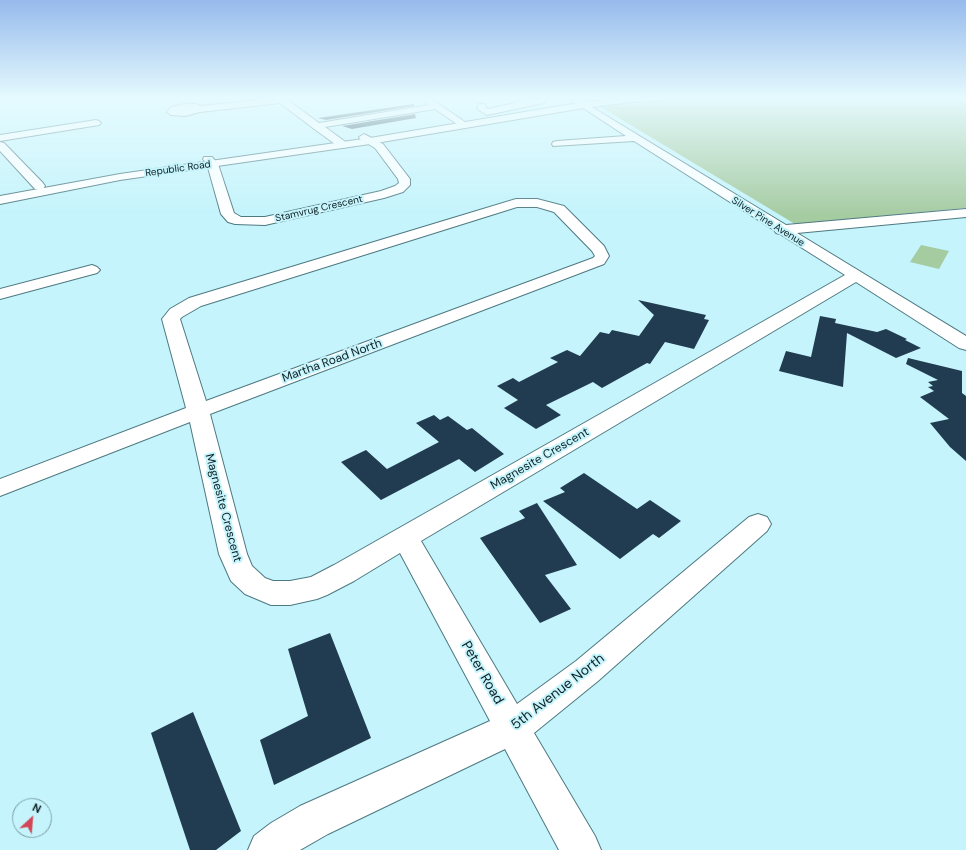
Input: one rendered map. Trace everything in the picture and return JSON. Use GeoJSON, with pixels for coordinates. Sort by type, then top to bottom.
{"type":"FeatureCollection","features":[{"type":"Feature","properties":{"kind":"street"},"geometry":{"type":"LineString","coordinates":[[333,138],[341,143]]}},
{"type":"Feature","properties":{"kind":"street","name":"Republic Road"},"geometry":{"type":"LineString","coordinates":[[0,200],[114,178],[210,162],[374,138]]}},
{"type":"Feature","properties":{"kind":"street","name":"Republic Road"},"geometry":{"type":"LineString","coordinates":[[367,139],[374,138]]}},
{"type":"Feature","properties":{"kind":"street"},"geometry":{"type":"LineString","coordinates":[[557,144],[635,138]]}},
{"type":"Feature","properties":{"kind":"street","name":"Silver Pine Avenue"},"geometry":{"type":"LineString","coordinates":[[635,138],[966,344]]}},
{"type":"Feature","properties":{"kind":"street","name":"Stamvrug Crescent"},"geometry":{"type":"LineString","coordinates":[[210,162],[228,214],[233,219],[240,221],[265,221],[384,194],[399,189],[404,185],[404,178],[379,146],[367,139]]}},
{"type":"Feature","properties":{"kind":"street"},"geometry":{"type":"LineString","coordinates":[[0,145],[39,186]]}},
{"type":"Feature","properties":{"kind":"street","name":"Republic Road"},"geometry":{"type":"LineString","coordinates":[[0,194],[98,175],[210,162]]}},
{"type":"Feature","properties":{"kind":"street","name":"Magnesite Crescent"},"geometry":{"type":"LineString","coordinates":[[558,208],[537,203],[516,203],[195,302],[176,313],[171,319],[198,410],[233,554],[241,573],[255,586],[271,593],[290,593],[317,587],[344,573],[856,276]]}},
{"type":"Feature","properties":{"kind":"street","name":"Martha Road North"},"geometry":{"type":"LineString","coordinates":[[0,488],[198,410],[598,261],[602,256],[600,249],[558,208]]}},
{"type":"Feature","properties":{"kind":"street"},"geometry":{"type":"LineString","coordinates":[[782,230],[966,214]]}},
{"type":"Feature","properties":{"kind":"street"},"geometry":{"type":"LineString","coordinates":[[0,294],[92,270]]}},
{"type":"Feature","properties":{"kind":"street","name":"5th Avenue North"},"geometry":{"type":"LineString","coordinates":[[268,850],[285,837],[314,820],[513,728],[586,671],[758,524]]}},
{"type":"Feature","properties":{"kind":"street","name":"Peter Road"},"geometry":{"type":"LineString","coordinates":[[405,537],[582,850]]}},
{"type":"Feature","properties":{"kind":"green space"},"geometry":{"type":"Polygon","coordinates":[[[652,138],[966,138],[966,208],[795,224],[652,138]]]}},
{"type":"Feature","properties":{"kind":"green space"},"geometry":{"type":"Polygon","coordinates":[[[921,245],[949,251],[939,269],[910,262],[921,245]]]}},
{"type":"Feature","properties":{"kind":"building"},"geometry":{"type":"Polygon","coordinates":[[[638,300],[706,315],[704,319],[709,320],[694,349],[665,342],[650,364],[647,363],[602,388],[593,382],[546,405],[561,415],[536,429],[504,408],[518,400],[497,386],[513,378],[519,382],[558,362],[550,358],[567,350],[580,356],[600,332],[609,334],[612,330],[639,336],[654,315],[638,300]]]}},
{"type":"Feature","properties":{"kind":"building"},"geometry":{"type":"Polygon","coordinates":[[[820,316],[836,319],[835,323],[877,332],[886,329],[907,339],[905,340],[921,348],[896,358],[847,333],[843,387],[779,371],[786,351],[811,357],[820,316]]]}},
{"type":"Feature","properties":{"kind":"building"},"geometry":{"type":"Polygon","coordinates":[[[908,358],[962,371],[962,393],[966,396],[966,461],[950,447],[930,423],[949,419],[920,397],[934,391],[928,387],[933,386],[928,382],[938,380],[906,364],[908,358]]]}},
{"type":"Feature","properties":{"kind":"building"},"geometry":{"type":"Polygon","coordinates":[[[434,415],[440,420],[448,416],[467,430],[472,428],[504,454],[475,472],[459,459],[381,500],[341,462],[366,450],[387,469],[439,442],[416,423],[434,415]]]}},
{"type":"Feature","properties":{"kind":"building"},"geometry":{"type":"Polygon","coordinates":[[[584,473],[637,509],[650,500],[681,521],[659,538],[653,534],[620,559],[543,501],[565,492],[560,488],[584,473]]]}},
{"type":"Feature","properties":{"kind":"building"},"geometry":{"type":"Polygon","coordinates":[[[537,503],[577,565],[545,575],[571,609],[540,623],[480,538],[525,518],[519,511],[537,503]]]}},
{"type":"Feature","properties":{"kind":"building"},"geometry":{"type":"Polygon","coordinates":[[[330,633],[371,738],[274,785],[260,740],[308,716],[288,649],[330,633]]]}},
{"type":"Feature","properties":{"kind":"building"},"geometry":{"type":"Polygon","coordinates":[[[193,712],[241,831],[216,850],[190,850],[151,733],[193,712]]]}}]}
